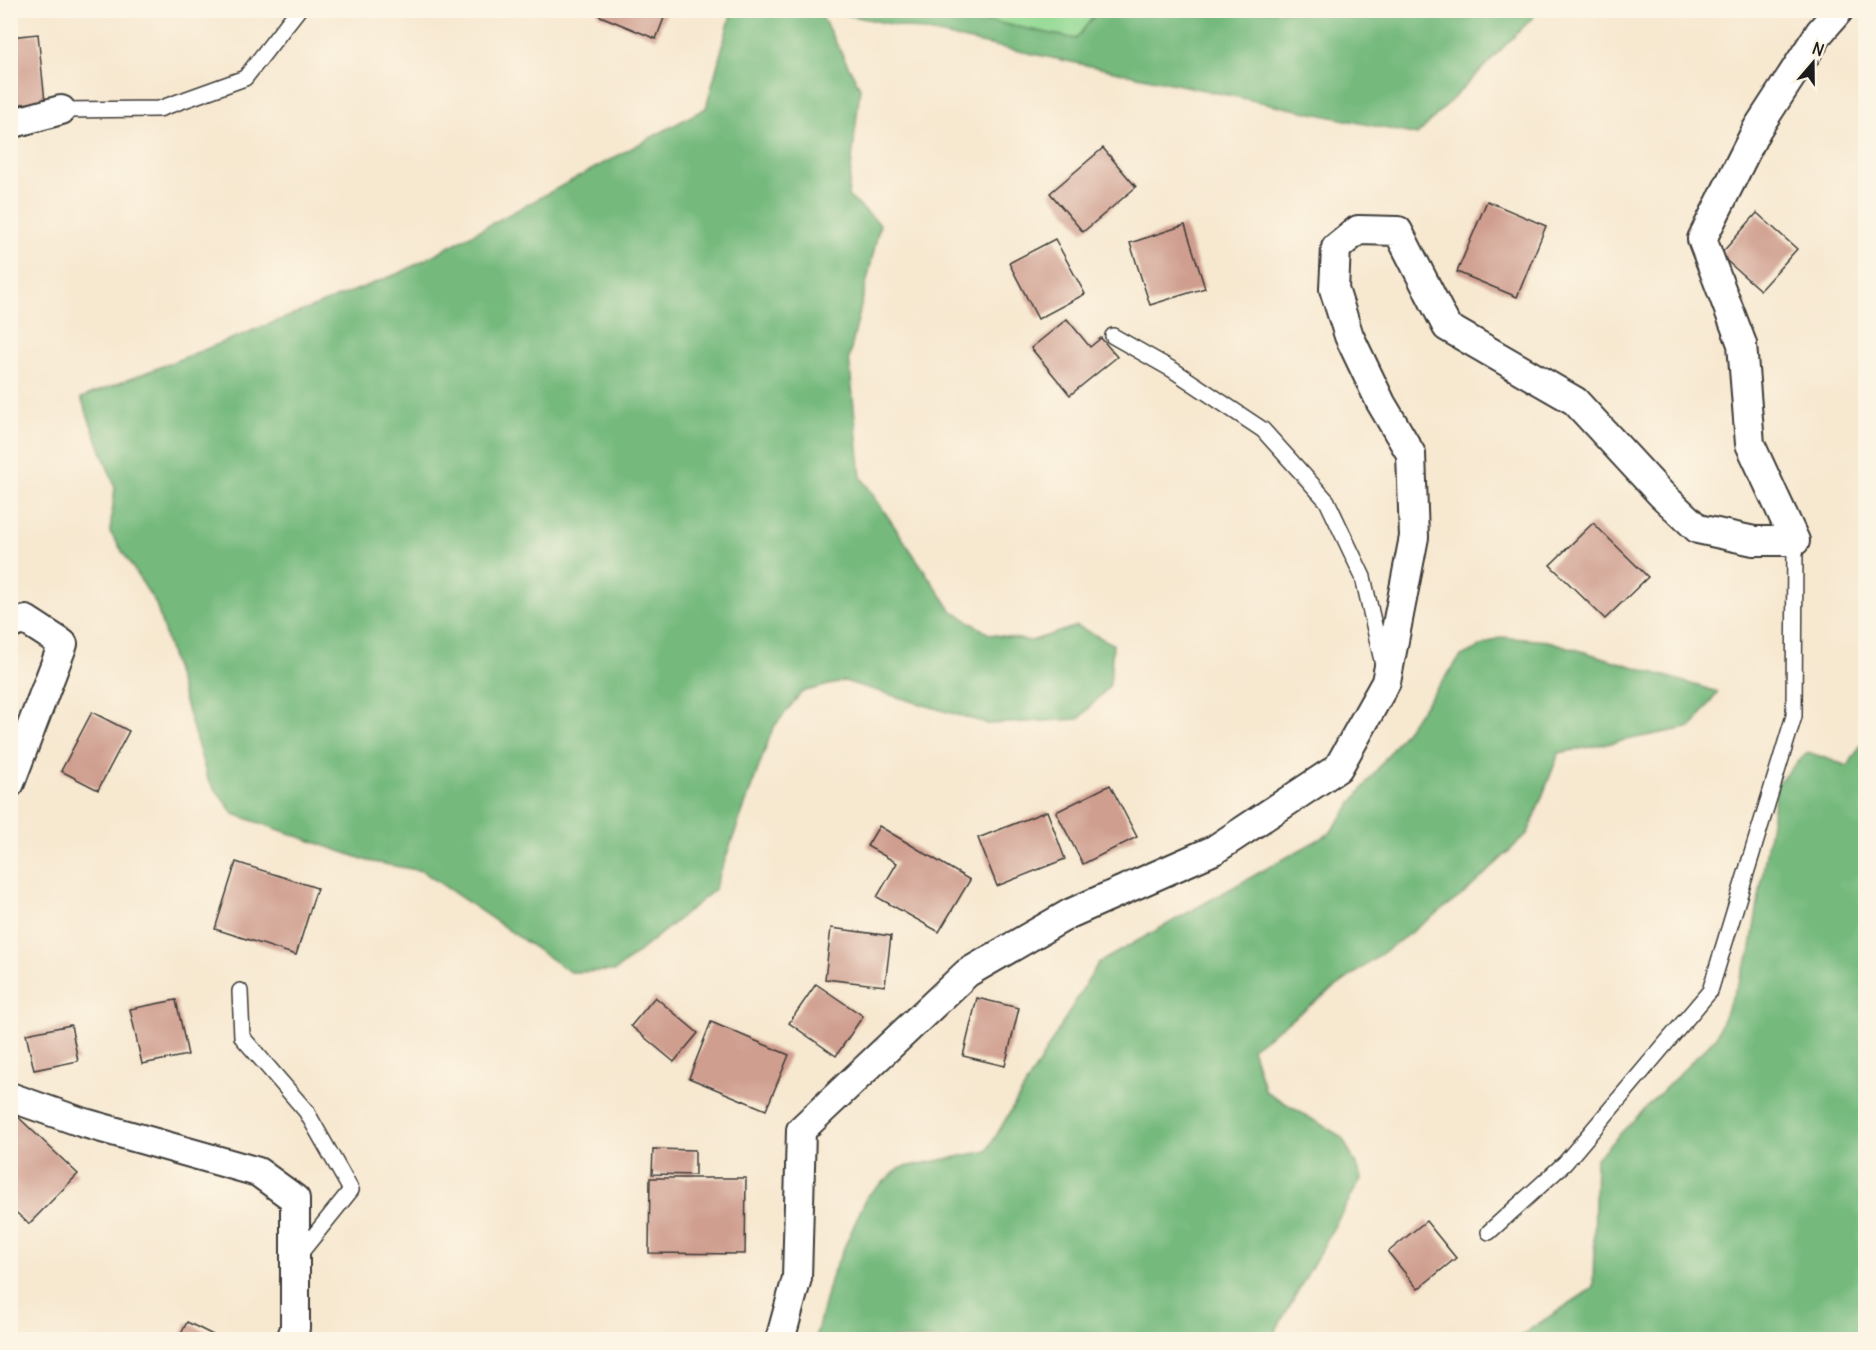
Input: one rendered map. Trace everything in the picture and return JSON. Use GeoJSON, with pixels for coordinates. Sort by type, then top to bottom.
{"type":"FeatureCollection","features":[{"type":"Feature","properties":{"kind":"street"},"geometry":{"type":"LineString","coordinates":[[780,1340],[797,1278],[801,1130],[967,973],[1069,914],[1214,850],[1338,768],[1386,682],[1414,537],[1411,454],[1381,403],[1353,345],[1334,289],[1336,248],[1358,230],[1398,231],[1447,327],[1575,401],[1661,494],[1698,529],[1754,541],[1795,542],[1750,444],[1742,344],[1702,239],[1757,129],[1820,32],[1839,10]]}},
{"type":"Feature","properties":{"kind":"street"},"geometry":{"type":"LineString","coordinates":[[10,124],[61,110]]}},
{"type":"Feature","properties":{"kind":"street"},"geometry":{"type":"LineString","coordinates":[[10,645],[18,622],[63,644],[10,783]]}},
{"type":"Feature","properties":{"kind":"street"},"geometry":{"type":"LineString","coordinates":[[10,1097],[81,1122],[258,1172],[295,1199],[295,1328],[291,1340]]}},
{"type":"Feature","properties":{"kind":"lane"},"geometry":{"type":"LineString","coordinates":[[61,110],[159,109],[244,78],[298,10]]}},
{"type":"Feature","properties":{"kind":"lane"},"geometry":{"type":"LineString","coordinates":[[1113,336],[1173,370],[1263,430],[1327,501],[1363,577],[1386,682]]}},
{"type":"Feature","properties":{"kind":"lane"},"geometry":{"type":"LineString","coordinates":[[1489,1232],[1565,1163],[1710,991],[1794,716],[1795,542]]}},
{"type":"Feature","properties":{"kind":"lane"},"geometry":{"type":"LineString","coordinates":[[240,991],[242,1037],[306,1111],[351,1190],[295,1260]]}},
{"type":"Feature","properties":{"kind":"green space"},"geometry":{"type":"Polygon","coordinates":[[[732,11],[819,11],[860,88],[848,196],[880,224],[849,358],[861,477],[951,610],[989,634],[1031,641],[1077,626],[1113,644],[1110,685],[1079,719],[988,724],[844,681],[802,692],[773,728],[714,890],[615,971],[570,972],[422,871],[368,861],[234,814],[208,780],[156,604],[110,532],[115,487],[81,398],[402,272],[706,108],[732,11]]]}},
{"type":"Feature","properties":{"kind":"green space"},"geometry":{"type":"Polygon","coordinates":[[[829,11],[941,11],[1076,39],[1098,11],[1539,11],[1417,135],[829,11]]]}},
{"type":"Feature","properties":{"kind":"green space"},"geometry":{"type":"Polygon","coordinates":[[[941,11],[1098,11],[1076,39],[941,11]]]}},
{"type":"Feature","properties":{"kind":"green space"},"geometry":{"type":"Polygon","coordinates":[[[1500,637],[1548,641],[1718,692],[1692,727],[1559,753],[1528,833],[1465,893],[1252,1048],[1265,1091],[1342,1137],[1362,1177],[1271,1339],[815,1339],[831,1277],[867,1196],[900,1168],[987,1151],[1098,963],[1330,833],[1461,656],[1500,637]]]}},
{"type":"Feature","properties":{"kind":"green space"},"geometry":{"type":"Polygon","coordinates":[[[1865,738],[1865,1339],[1510,1340],[1520,1336],[1593,1288],[1596,1158],[1715,1038],[1750,954],[1777,783],[1808,752],[1848,766],[1865,738]]]}},
{"type":"Feature","properties":{"kind":"building"},"geometry":{"type":"Polygon","coordinates":[[[600,10],[667,10],[656,39],[598,15],[600,10]]]}},
{"type":"Feature","properties":{"kind":"building"},"geometry":{"type":"Polygon","coordinates":[[[38,34],[45,102],[10,105],[10,37],[38,34]]]}},
{"type":"Feature","properties":{"kind":"building"},"geometry":{"type":"Polygon","coordinates":[[[1103,148],[1136,187],[1083,232],[1050,193],[1103,148]]]}},
{"type":"Feature","properties":{"kind":"building"},"geometry":{"type":"Polygon","coordinates":[[[1487,201],[1546,226],[1517,297],[1457,272],[1487,201]]]}},
{"type":"Feature","properties":{"kind":"building"},"geometry":{"type":"Polygon","coordinates":[[[1757,213],[1797,249],[1760,290],[1720,255],[1757,213]]]}},
{"type":"Feature","properties":{"kind":"building"},"geometry":{"type":"Polygon","coordinates":[[[1185,225],[1205,288],[1150,305],[1130,243],[1185,225]]]}},
{"type":"Feature","properties":{"kind":"building"},"geometry":{"type":"Polygon","coordinates":[[[1055,239],[1085,294],[1038,319],[1009,263],[1055,239]]]}},
{"type":"Feature","properties":{"kind":"building"},"geometry":{"type":"Polygon","coordinates":[[[1067,319],[1090,347],[1101,338],[1117,357],[1070,395],[1031,348],[1067,319]]]}},
{"type":"Feature","properties":{"kind":"building"},"geometry":{"type":"Polygon","coordinates":[[[1593,523],[1648,577],[1605,619],[1550,565],[1593,523]]]}},
{"type":"Feature","properties":{"kind":"building"},"geometry":{"type":"Polygon","coordinates":[[[92,712],[129,731],[98,790],[61,771],[92,712]]]}},
{"type":"Feature","properties":{"kind":"building"},"geometry":{"type":"Polygon","coordinates":[[[1110,785],[1137,837],[1083,864],[1056,812],[1110,785]]]}},
{"type":"Feature","properties":{"kind":"building"},"geometry":{"type":"Polygon","coordinates":[[[1047,811],[1065,859],[997,886],[978,838],[1047,811]]]}},
{"type":"Feature","properties":{"kind":"building"},"geometry":{"type":"Polygon","coordinates":[[[879,826],[970,880],[939,932],[877,897],[897,863],[867,846],[879,826]]]}},
{"type":"Feature","properties":{"kind":"building"},"geometry":{"type":"Polygon","coordinates":[[[236,862],[317,888],[296,955],[215,929],[236,862]]]}},
{"type":"Feature","properties":{"kind":"building"},"geometry":{"type":"Polygon","coordinates":[[[831,928],[891,936],[885,986],[825,979],[831,928]]]}},
{"type":"Feature","properties":{"kind":"building"},"geometry":{"type":"Polygon","coordinates":[[[816,984],[863,1016],[836,1056],[789,1023],[816,984]]]}},
{"type":"Feature","properties":{"kind":"building"},"geometry":{"type":"Polygon","coordinates":[[[655,997],[698,1033],[674,1062],[631,1026],[655,997]]]}},
{"type":"Feature","properties":{"kind":"building"},"geometry":{"type":"Polygon","coordinates":[[[977,998],[1019,1008],[1005,1066],[963,1056],[977,998]]]}},
{"type":"Feature","properties":{"kind":"building"},"geometry":{"type":"Polygon","coordinates":[[[176,1000],[188,1055],[142,1064],[130,1009],[176,1000]]]}},
{"type":"Feature","properties":{"kind":"building"},"geometry":{"type":"Polygon","coordinates":[[[711,1022],[789,1055],[766,1110],[689,1078],[711,1022]]]}},
{"type":"Feature","properties":{"kind":"building"},"geometry":{"type":"Polygon","coordinates":[[[71,1025],[78,1061],[34,1070],[26,1034],[71,1025]]]}},
{"type":"Feature","properties":{"kind":"building"},"geometry":{"type":"Polygon","coordinates":[[[16,1115],[78,1174],[29,1224],[10,1207],[10,1121],[16,1115]]]}},
{"type":"Feature","properties":{"kind":"building"},"geometry":{"type":"Polygon","coordinates":[[[653,1149],[695,1150],[695,1175],[652,1174],[653,1149]]]}},
{"type":"Feature","properties":{"kind":"building"},"geometry":{"type":"Polygon","coordinates":[[[650,1178],[746,1178],[745,1254],[649,1253],[650,1178]]]}},
{"type":"Feature","properties":{"kind":"building"},"geometry":{"type":"Polygon","coordinates":[[[1426,1221],[1456,1258],[1418,1289],[1388,1252],[1426,1221]]]}},
{"type":"Feature","properties":{"kind":"building"},"geometry":{"type":"Polygon","coordinates":[[[187,1322],[223,1340],[178,1340],[187,1322]]]}}]}
